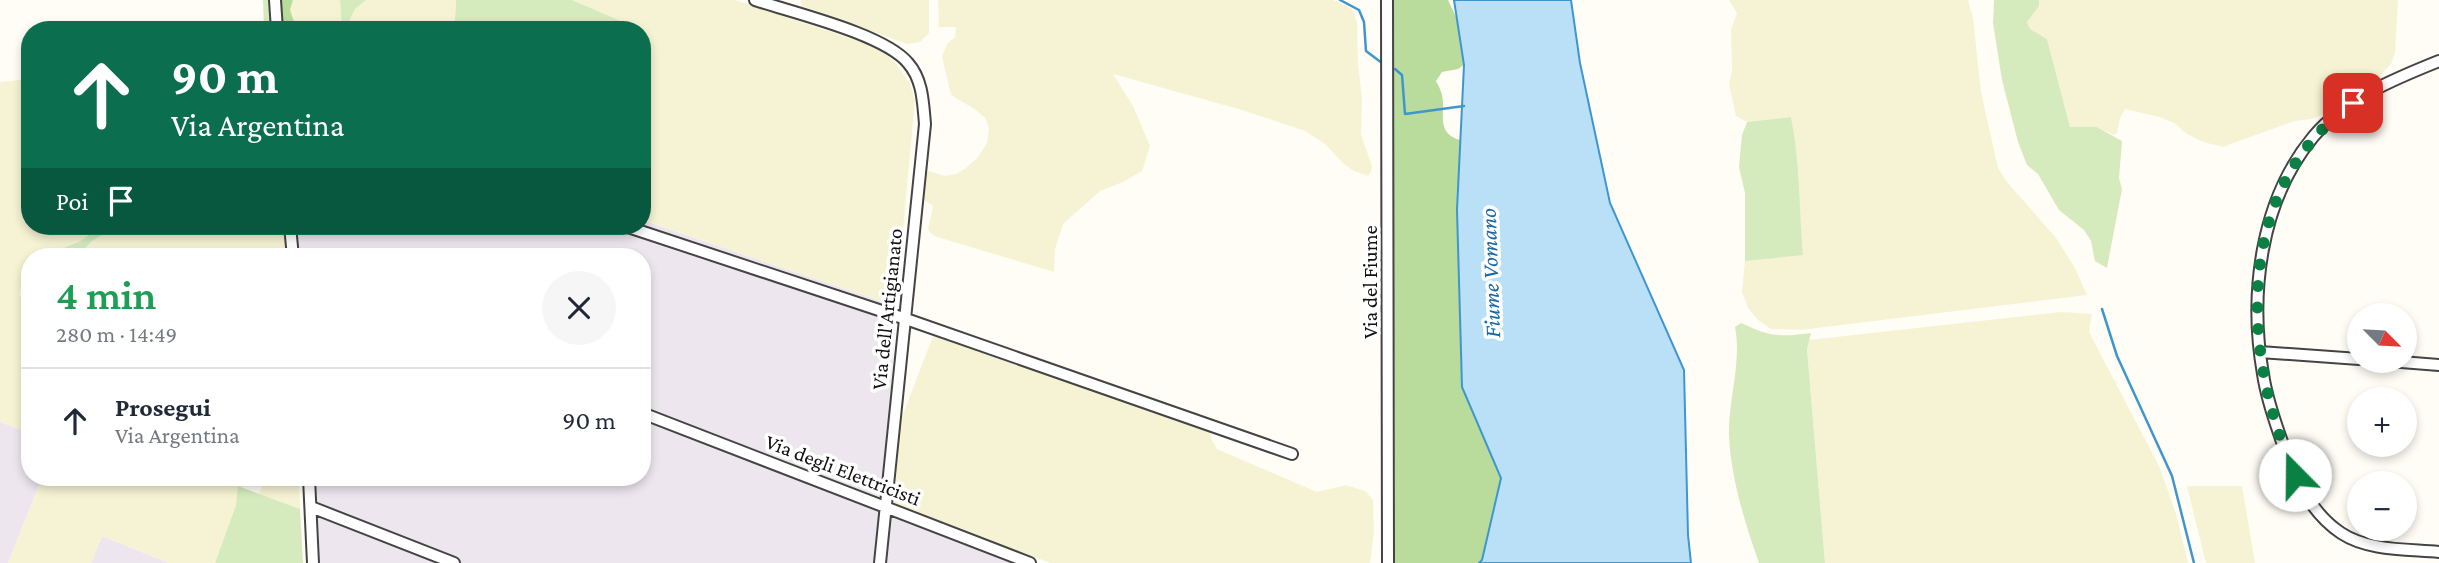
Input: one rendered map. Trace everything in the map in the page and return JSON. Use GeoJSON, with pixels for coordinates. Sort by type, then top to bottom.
{"type":"FeatureCollection","features":[{"type":"Feature","properties":{"kind":"street"},"geometry":{"type":"LineString","coordinates":[[275,0],[276,21]]}},
{"type":"Feature","properties":{"kind":"street","name":"Via dell'Artigianato"},"geometry":{"type":"LineString","coordinates":[[755,0],[881,41],[908,63],[921,85],[925,124],[880,563]]}},
{"type":"Feature","properties":{"kind":"street","name":"Via del Fiume"},"geometry":{"type":"LineString","coordinates":[[1387,0],[1388,563]]}},
{"type":"Feature","properties":{"kind":"street"},"geometry":{"type":"LineString","coordinates":[[2439,61],[2387,83],[2353,103],[2315,136],[2296,163],[2277,202],[2263,249],[2257,302],[2265,386],[2287,457],[2303,490],[2322,516],[2343,534],[2364,543],[2439,552]]}},
{"type":"Feature","properties":{"kind":"street"},"geometry":{"type":"LineString","coordinates":[[651,235],[906,319],[1292,454]]}},
{"type":"Feature","properties":{"kind":"street"},"geometry":{"type":"LineString","coordinates":[[2260,352],[2347,358]]}},
{"type":"Feature","properties":{"kind":"street"},"geometry":{"type":"LineString","coordinates":[[2417,363],[2439,365]]}},
{"type":"Feature","properties":{"kind":"street","name":"Via degli Elettricisti"},"geometry":{"type":"LineString","coordinates":[[651,416],[1030,563]]}},
{"type":"Feature","properties":{"kind":"street"},"geometry":{"type":"LineString","coordinates":[[310,486],[313,563]]}},
{"type":"Feature","properties":{"kind":"street"},"geometry":{"type":"LineString","coordinates":[[311,507],[454,563]]}},
{"type":"Feature","properties":{"kind":"shaded area"},"geometry":{"type":"Polygon","coordinates":[[[293,0],[340,0],[341,21],[294,21],[290,10],[293,0]]]}},
{"type":"Feature","properties":{"kind":"shaded area"},"geometry":{"type":"Polygon","coordinates":[[[366,0],[456,0],[455,21],[349,21],[355,9],[366,0]]]}},
{"type":"Feature","properties":{"kind":"shaded area"},"geometry":{"type":"Polygon","coordinates":[[[572,0],[735,0],[877,47],[895,62],[910,84],[915,100],[896,306],[651,223],[651,21],[620,21],[572,0]]]}},
{"type":"Feature","properties":{"kind":"shaded area"},"geometry":{"type":"Polygon","coordinates":[[[801,0],[929,0],[929,33],[920,42],[907,44],[801,6],[801,0]]]}},
{"type":"Feature","properties":{"kind":"shaded area"},"geometry":{"type":"Polygon","coordinates":[[[938,0],[1333,0],[1352,9],[1357,22],[1362,99],[1361,135],[1372,166],[1371,172],[1368,176],[1354,171],[1325,144],[1305,131],[1242,110],[1113,74],[1133,106],[1150,146],[1142,171],[1100,191],[1063,224],[1055,249],[1054,272],[934,236],[928,230],[933,206],[923,199],[926,170],[945,176],[966,168],[978,157],[987,143],[989,129],[986,119],[976,110],[951,95],[942,57],[947,44],[955,37],[956,27],[939,27],[938,0]]]}},
{"type":"Feature","properties":{"kind":"shaded area"},"geometry":{"type":"Polygon","coordinates":[[[1729,0],[1968,0],[1973,18],[1981,92],[1998,168],[2056,238],[2075,268],[2087,295],[1800,330],[1771,329],[1758,320],[1748,308],[1742,292],[1745,261],[1803,254],[1791,117],[1747,122],[1736,116],[1729,84],[1732,70],[1731,29],[1737,13],[1729,0]]]}},
{"type":"Feature","properties":{"kind":"shaded area"},"geometry":{"type":"Polygon","coordinates":[[[2039,0],[2398,0],[2395,53],[2391,64],[2377,79],[2321,115],[2294,121],[2223,147],[2203,142],[2174,123],[2159,117],[2125,109],[2114,135],[2097,127],[2070,127],[2047,39],[2029,29],[2027,21],[2039,6],[2039,0]]]}},
{"type":"Feature","properties":{"kind":"shaded area"},"geometry":{"type":"Polygon","coordinates":[[[21,80],[21,235],[90,235],[83,241],[64,248],[21,248],[21,430],[0,422],[0,82],[21,80]]]}},
{"type":"Feature","properties":{"kind":"shaded area"},"geometry":{"type":"Polygon","coordinates":[[[651,223],[896,306],[884,508],[1022,563],[314,563],[309,486],[651,486],[651,248],[296,248],[295,235],[651,235],[651,223]]]}},
{"type":"Feature","properties":{"kind":"shaded area"},"geometry":{"type":"Polygon","coordinates":[[[102,235],[285,235],[285,248],[85,248],[102,235]]]}},
{"type":"Feature","properties":{"kind":"shaded area"},"geometry":{"type":"Polygon","coordinates":[[[2061,312],[2092,314],[2089,332],[2160,468],[2176,514],[2188,563],[1825,563],[1807,349],[1809,340],[2061,312]]]}},
{"type":"Feature","properties":{"kind":"shaded area"},"geometry":{"type":"Polygon","coordinates":[[[933,336],[1210,432],[1217,449],[1317,492],[1346,485],[1365,491],[1373,500],[1374,532],[1370,563],[1051,563],[894,506],[900,422],[933,336]]]}},
{"type":"Feature","properties":{"kind":"shaded area"},"geometry":{"type":"Polygon","coordinates":[[[0,422],[21,430],[21,486],[39,486],[8,563],[0,563],[0,422]]]}},
{"type":"Feature","properties":{"kind":"shaded area"},"geometry":{"type":"Polygon","coordinates":[[[39,486],[239,486],[236,505],[215,563],[169,563],[102,536],[91,563],[8,563],[39,486]]]}},
{"type":"Feature","properties":{"kind":"shaded area"},"geometry":{"type":"Polygon","coordinates":[[[262,486],[299,486],[300,509],[259,494],[262,486]]]}},
{"type":"Feature","properties":{"kind":"shaded area"},"geometry":{"type":"Polygon","coordinates":[[[2187,486],[2242,486],[2255,563],[2206,563],[2187,486]]]}},
{"type":"Feature","properties":{"kind":"shaded area"},"geometry":{"type":"Polygon","coordinates":[[[102,536],[169,563],[91,563],[102,536]]]}},
{"type":"Feature","properties":{"kind":"green space"},"geometry":{"type":"Polygon","coordinates":[[[263,0],[269,0],[270,21],[264,21],[263,0]]]}},
{"type":"Feature","properties":{"kind":"green space"},"geometry":{"type":"Polygon","coordinates":[[[280,0],[293,0],[290,10],[294,21],[281,21],[280,0]]]}},
{"type":"Feature","properties":{"kind":"green space"},"geometry":{"type":"Polygon","coordinates":[[[340,0],[366,0],[355,9],[349,21],[341,21],[340,0]]]}},
{"type":"Feature","properties":{"kind":"green space"},"geometry":{"type":"Polygon","coordinates":[[[456,0],[572,0],[621,21],[455,21],[456,0]]]}},
{"type":"Feature","properties":{"kind":"green space"},"geometry":{"type":"Polygon","coordinates":[[[1392,0],[1448,0],[1457,19],[1464,65],[1442,72],[1436,81],[1442,97],[1444,126],[1449,134],[1460,140],[1457,210],[1462,387],[1501,478],[1482,560],[1479,563],[1392,563],[1395,498],[1392,0]]]}},
{"type":"Feature","properties":{"kind":"green space"},"geometry":{"type":"Polygon","coordinates":[[[1994,0],[2039,0],[2039,6],[2027,22],[2030,29],[2047,39],[2070,127],[2097,127],[2122,141],[2119,178],[2122,189],[2107,268],[2095,261],[2091,241],[2084,230],[2059,210],[2038,174],[2027,165],[2018,142],[2002,80],[1993,23],[1994,0]]]}},
{"type":"Feature","properties":{"kind":"green space"},"geometry":{"type":"Polygon","coordinates":[[[1791,117],[1798,168],[1803,255],[1745,261],[1745,193],[1739,167],[1742,135],[1747,122],[1791,117]]]}},
{"type":"Feature","properties":{"kind":"green space"},"geometry":{"type":"Polygon","coordinates":[[[89,235],[102,235],[85,248],[64,248],[79,242],[89,235]]]}},
{"type":"Feature","properties":{"kind":"green space"},"geometry":{"type":"Polygon","coordinates":[[[1741,323],[1775,335],[1811,333],[1807,349],[1825,563],[1759,563],[1744,517],[1730,452],[1730,409],[1737,354],[1735,327],[1741,323]]]}},
{"type":"Feature","properties":{"kind":"green space"},"geometry":{"type":"Polygon","coordinates":[[[238,486],[300,509],[303,563],[215,563],[236,505],[238,486]]]}},
{"type":"Feature","properties":{"kind":"water","name":"Fiume Vomano"},"geometry":{"type":"Polygon","coordinates":[[[1454,0],[1571,0],[1580,63],[1610,203],[1684,370],[1691,563],[1479,563],[1482,560],[1501,478],[1462,387],[1457,210],[1464,65],[1454,0]]]}},
{"type":"Feature","properties":{"kind":"waterway"},"geometry":{"type":"LineString","coordinates":[[1340,0],[1359,10],[1364,22],[1366,51],[1382,63]]}},
{"type":"Feature","properties":{"kind":"waterway"},"geometry":{"type":"LineString","coordinates":[[1395,69],[1402,75],[1405,114],[1464,106]]}},
{"type":"Feature","properties":{"kind":"waterway"},"geometry":{"type":"LineString","coordinates":[[2102,309],[2117,356],[2172,476],[2194,563]]}},
{"type":"Feature","properties":{"kind":"route"},"geometry":{"type":"LineString","coordinates":[[2295,475],[2270,404],[2262,370],[2257,311],[2260,265],[2274,210],[2296,163],[2315,136],[2353,103]]}}]}
